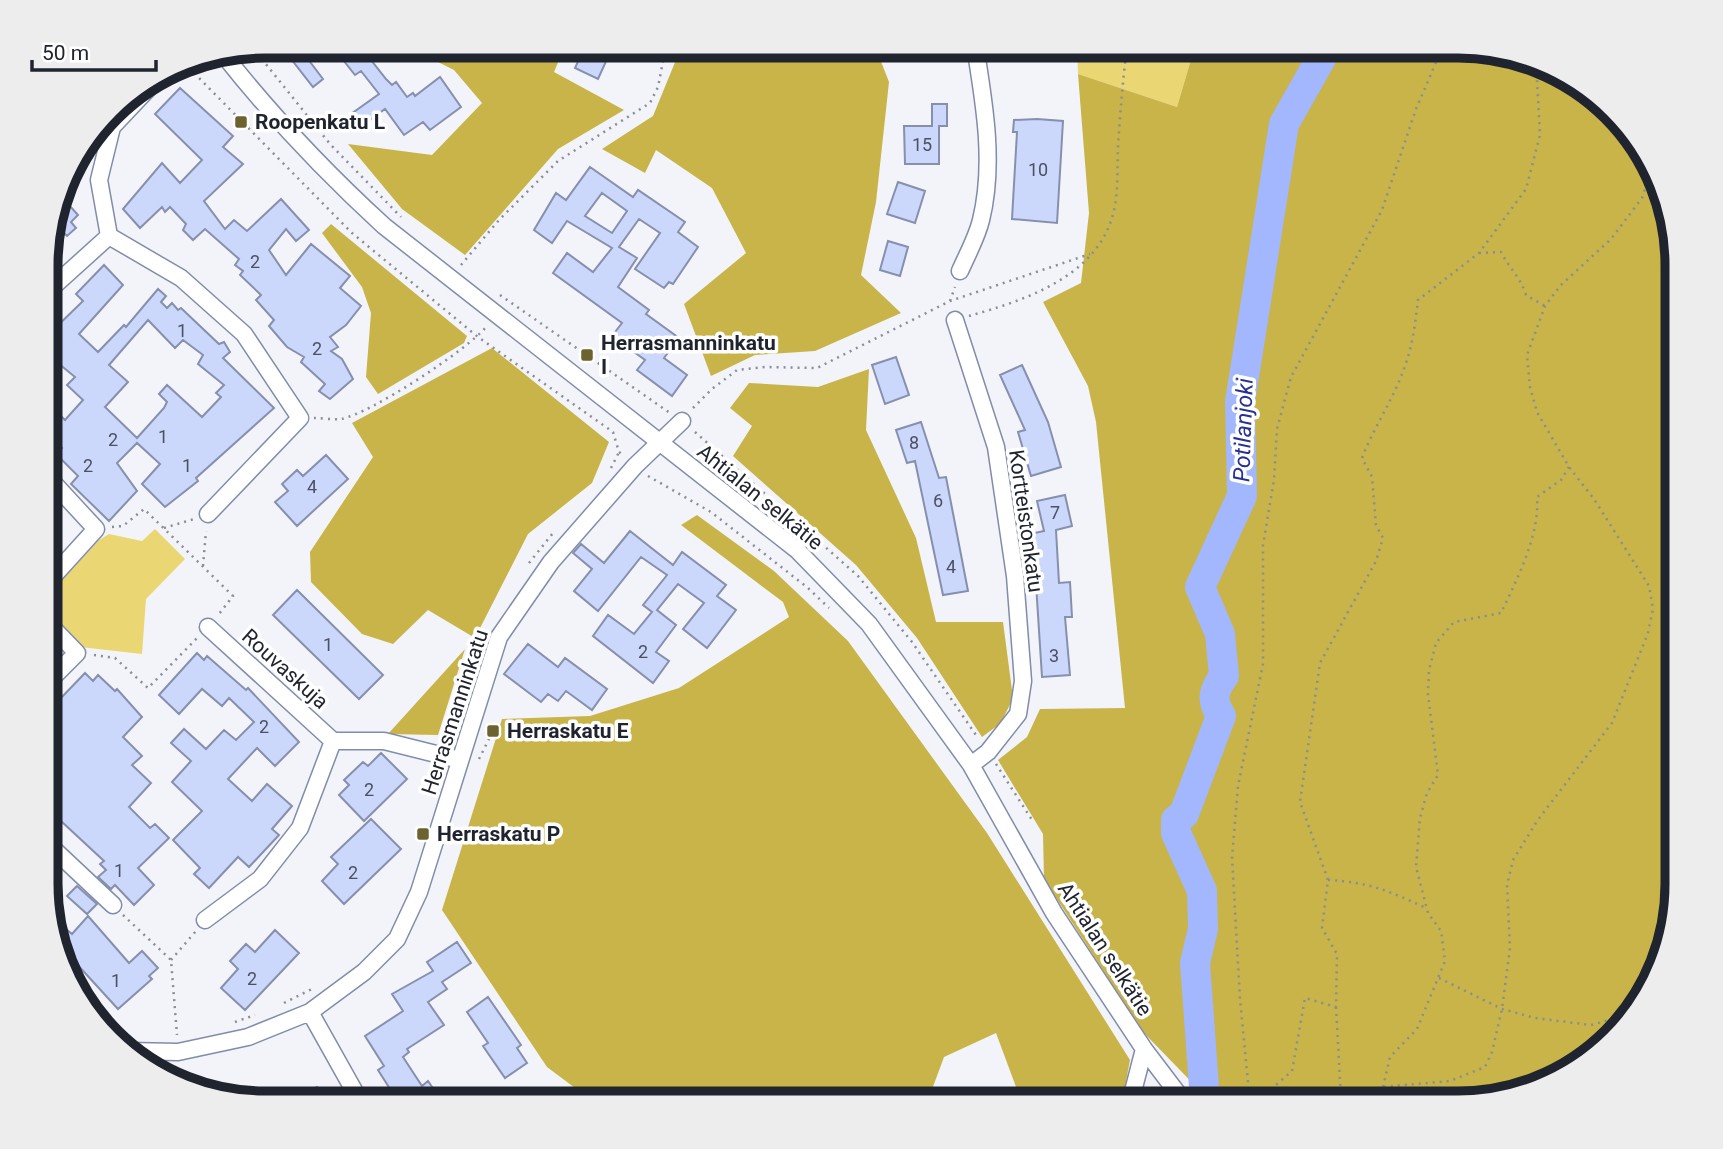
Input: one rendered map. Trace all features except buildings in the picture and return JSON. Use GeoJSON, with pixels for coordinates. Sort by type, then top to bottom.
{"type":"FeatureCollection","features":[{"type":"Feature","properties":{"kind":"street"},"geometry":{"type":"LineString","coordinates":[[961,271],[981,221],[988,169],[983,96],[977,58]]}},
{"type":"Feature","properties":{"kind":"street","name":"Ahtialan selkätie"},"geometry":{"type":"LineString","coordinates":[[229,61],[265,107],[327,174],[384,226],[797,550],[869,624],[971,765],[1054,913],[1144,1049],[1176,1091]]}},
{"type":"Feature","properties":{"kind":"street"},"geometry":{"type":"LineString","coordinates":[[131,107],[112,127],[99,180],[109,236],[181,278],[244,334],[300,418],[208,514]]}},
{"type":"Feature","properties":{"kind":"street"},"geometry":{"type":"LineString","coordinates":[[58,282],[109,236]]}},
{"type":"Feature","properties":{"kind":"street","name":"Kortteistonkatu"},"geometry":{"type":"LineString","coordinates":[[955,320],[996,447],[1015,576],[1023,681],[1018,714],[988,752],[971,765]]}},
{"type":"Feature","properties":{"kind":"street","name":"Herrasmanninkatu"},"geometry":{"type":"LineString","coordinates":[[143,1051],[178,1052],[248,1037],[310,1012],[364,971],[397,939],[419,892],[499,637],[551,562],[635,466],[681,421]]}},
{"type":"Feature","properties":{"kind":"street"},"geometry":{"type":"LineString","coordinates":[[58,488],[96,529],[58,571]]}},
{"type":"Feature","properties":{"kind":"street","name":"Rouvaskuja"},"geometry":{"type":"LineString","coordinates":[[208,627],[333,741]]}},
{"type":"Feature","properties":{"kind":"street"},"geometry":{"type":"LineString","coordinates":[[58,633],[77,653],[58,672]]}},
{"type":"Feature","properties":{"kind":"street"},"geometry":{"type":"LineString","coordinates":[[205,920],[260,878],[300,828],[333,741],[384,741],[460,761]]}},
{"type":"Feature","properties":{"kind":"street"},"geometry":{"type":"LineString","coordinates":[[58,853],[113,905]]}},
{"type":"Feature","properties":{"kind":"street"},"geometry":{"type":"LineString","coordinates":[[310,1012],[354,1091]]}},
{"type":"Feature","properties":{"kind":"street"},"geometry":{"type":"LineString","coordinates":[[1133,1091],[1144,1049]]}},
{"type":"Feature","properties":{"kind":"path"},"geometry":{"type":"LineString","coordinates":[[261,58],[330,144],[405,220]]}},
{"type":"Feature","properties":{"kind":"path"},"geometry":{"type":"LineString","coordinates":[[460,265],[499,220],[558,161],[650,103],[658,87],[664,58]]}},
{"type":"Feature","properties":{"kind":"path"},"geometry":{"type":"LineString","coordinates":[[961,271],[950,301],[955,320],[1038,292],[1062,278],[1090,254],[1106,232],[1116,200],[1126,58]]}},
{"type":"Feature","properties":{"kind":"path"},"geometry":{"type":"LineString","coordinates":[[1252,1091],[1240,999],[1233,858],[1238,786],[1263,664],[1263,545],[1274,480],[1277,429],[1291,377],[1382,209],[1416,108],[1438,58]]}},
{"type":"Feature","properties":{"kind":"path"},"geometry":{"type":"LineString","coordinates":[[194,71],[352,233],[478,337],[613,432],[619,452],[635,466],[711,512],[808,588],[838,618]]}},
{"type":"Feature","properties":{"kind":"path"},"geometry":{"type":"LineString","coordinates":[[1341,1091],[1336,1007],[1337,954],[1322,928],[1328,880],[1300,802],[1320,663],[1376,561],[1383,538],[1376,525],[1372,477],[1362,458],[1373,428],[1402,376],[1413,339],[1418,300],[1479,253],[1526,189],[1540,135],[1537,74]]}},
{"type":"Feature","properties":{"kind":"path"},"geometry":{"type":"LineString","coordinates":[[1367,1091],[1382,1087],[1450,1081],[1485,1067],[1492,1052],[1502,1009],[1510,948],[1507,884],[1513,860],[1537,821],[1612,723],[1644,645],[1653,610],[1648,586],[1594,499],[1569,467],[1537,412],[1530,387],[1527,355],[1545,306],[1561,285],[1611,239],[1642,198],[1647,182]]}},
{"type":"Feature","properties":{"kind":"path"},"geometry":{"type":"LineString","coordinates":[[1479,253],[1500,252],[1511,270],[1521,278],[1526,295],[1545,306]]}},
{"type":"Feature","properties":{"kind":"path"},"geometry":{"type":"LineString","coordinates":[[499,294],[681,421],[712,389],[737,370],[765,367],[817,368],[950,301],[1090,254]]}},
{"type":"Feature","properties":{"kind":"path"},"geometry":{"type":"LineString","coordinates":[[451,259],[470,272]]}},
{"type":"Feature","properties":{"kind":"path"},"geometry":{"type":"LineString","coordinates":[[300,418],[341,419],[353,415],[478,337],[509,301]]}},
{"type":"Feature","properties":{"kind":"path"},"geometry":{"type":"LineString","coordinates":[[610,470],[619,452]]}},
{"type":"Feature","properties":{"kind":"path"},"geometry":{"type":"LineString","coordinates":[[1382,1087],[1390,1058],[1417,1029],[1445,961],[1441,931],[1426,908],[1416,867],[1420,818],[1427,793],[1438,775],[1428,694],[1436,643],[1454,622],[1501,613],[1532,539],[1538,514],[1537,497],[1560,480],[1569,467]]}},
{"type":"Feature","properties":{"kind":"path"},"geometry":{"type":"LineString","coordinates":[[77,653],[115,658],[148,688],[208,627],[233,596],[144,509],[123,526],[96,529]]}},
{"type":"Feature","properties":{"kind":"path"},"geometry":{"type":"LineString","coordinates":[[164,528],[208,514],[203,566]]}},
{"type":"Feature","properties":{"kind":"path"},"geometry":{"type":"LineString","coordinates":[[524,572],[537,549],[559,526]]}},
{"type":"Feature","properties":{"kind":"path"},"geometry":{"type":"LineString","coordinates":[[457,714],[460,761]]}},
{"type":"Feature","properties":{"kind":"path"},"geometry":{"type":"LineString","coordinates":[[460,761],[493,731]]}},
{"type":"Feature","properties":{"kind":"path"},"geometry":{"type":"LineString","coordinates":[[1328,880],[1357,885],[1370,883],[1426,908]]}},
{"type":"Feature","properties":{"kind":"path"},"geometry":{"type":"LineString","coordinates":[[113,905],[171,960],[178,1052]]}},
{"type":"Feature","properties":{"kind":"path"},"geometry":{"type":"LineString","coordinates":[[171,960],[205,920]]}},
{"type":"Feature","properties":{"kind":"path"},"geometry":{"type":"LineString","coordinates":[[1438,978],[1502,1009],[1535,1018],[1591,1025],[1616,1018]]}},
{"type":"Feature","properties":{"kind":"path"},"geometry":{"type":"LineString","coordinates":[[282,1004],[313,989]]}},
{"type":"Feature","properties":{"kind":"path"},"geometry":{"type":"LineString","coordinates":[[1268,1091],[1292,1071],[1305,998],[1336,1007]]}},
{"type":"Feature","properties":{"kind":"path"},"geometry":{"type":"LineString","coordinates":[[228,1024],[261,1013]]}},
{"type":"Feature","properties":{"kind":"path"},"geometry":{"type":"LineString","coordinates":[[166,1036],[177,1035]]}},
{"type":"Feature","properties":{"kind":"shaded area"},"geometry":{"type":"Polygon","coordinates":[[[430,58],[560,58],[554,72],[624,110],[558,149],[465,255],[402,209],[348,144],[432,155],[482,103],[454,70],[430,58]]]}},
{"type":"Feature","properties":{"kind":"shaded area"},"geometry":{"type":"Polygon","coordinates":[[[677,58],[880,58],[889,82],[876,202],[861,275],[901,313],[815,351],[755,355],[711,376],[684,304],[746,253],[712,188],[656,150],[645,173],[602,149],[653,116],[677,58]]]}},
{"type":"Feature","properties":{"kind":"shaded area"},"geometry":{"type":"Polygon","coordinates":[[[1077,58],[1191,58],[1177,107],[1078,74],[1077,58]]]}},
{"type":"Feature","properties":{"kind":"shaded area"},"geometry":{"type":"Polygon","coordinates":[[[1191,58],[1472,58],[1499,62],[1550,79],[1584,100],[1605,118],[1638,161],[1654,198],[1665,251],[1665,898],[1654,951],[1644,976],[1623,1010],[1605,1031],[1584,1049],[1538,1076],[1472,1091],[1200,1091],[1143,1032],[1044,879],[1043,834],[998,760],[1027,737],[1040,709],[1125,708],[1096,422],[1088,386],[1043,302],[1081,283],[1089,213],[1078,74],[1177,107],[1191,58]]]}},
{"type":"Feature","properties":{"kind":"shaded area"},"geometry":{"type":"Polygon","coordinates":[[[93,150],[85,175],[80,170],[93,150]]]}},
{"type":"Feature","properties":{"kind":"shaded area"},"geometry":{"type":"Polygon","coordinates":[[[331,224],[467,336],[464,343],[378,394],[366,377],[371,313],[362,287],[322,233],[331,224]]]}},
{"type":"Feature","properties":{"kind":"shaded area"},"geometry":{"type":"Polygon","coordinates":[[[492,348],[609,442],[592,483],[528,534],[475,638],[428,610],[393,644],[362,634],[311,582],[310,552],[373,457],[352,423],[492,348]]]}},
{"type":"Feature","properties":{"kind":"shaded area"},"geometry":{"type":"Polygon","coordinates":[[[869,369],[866,430],[916,538],[936,622],[1003,622],[1013,698],[1001,723],[982,737],[917,638],[856,565],[733,456],[752,426],[730,408],[749,383],[818,387],[869,369]]]}},
{"type":"Feature","properties":{"kind":"shaded area"},"geometry":{"type":"Polygon","coordinates":[[[697,515],[774,571],[848,641],[987,833],[1130,1060],[1124,1091],[1018,1091],[996,1033],[944,1057],[931,1091],[579,1091],[547,1067],[442,910],[502,719],[590,716],[679,688],[789,617],[783,602],[681,525],[697,515]]]}},
{"type":"Feature","properties":{"kind":"shaded area"},"geometry":{"type":"Polygon","coordinates":[[[155,529],[185,559],[146,599],[142,654],[80,647],[58,623],[58,584],[99,540],[109,534],[142,541],[155,529]]]}},
{"type":"Feature","properties":{"kind":"shaded area"},"geometry":{"type":"Polygon","coordinates":[[[465,649],[438,735],[388,734],[465,649]]]}},
{"type":"Feature","properties":{"kind":"waterway","name":"Potilanjoki"},"geometry":{"type":"LineString","coordinates":[[1204,1087],[1195,963],[1203,929],[1202,891],[1176,833],[1176,820],[1184,814],[1221,716],[1215,700],[1217,686],[1224,676],[1220,634],[1200,587],[1242,496],[1240,402],[1284,124],[1321,58]]}},
{"type":"Feature","properties":{"kind":"place","name":"Roopenkatu L"},"geometry":{"type":"Point","coordinates":[241,122]}},
{"type":"Feature","properties":{"kind":"place","name":"Herrasmanninkatu I"},"geometry":{"type":"Point","coordinates":[587,355]}},
{"type":"Feature","properties":{"kind":"place","name":"Herraskatu E"},"geometry":{"type":"Point","coordinates":[493,731]}},
{"type":"Feature","properties":{"kind":"place","name":"Herraskatu P"},"geometry":{"type":"Point","coordinates":[423,834]}}]}
